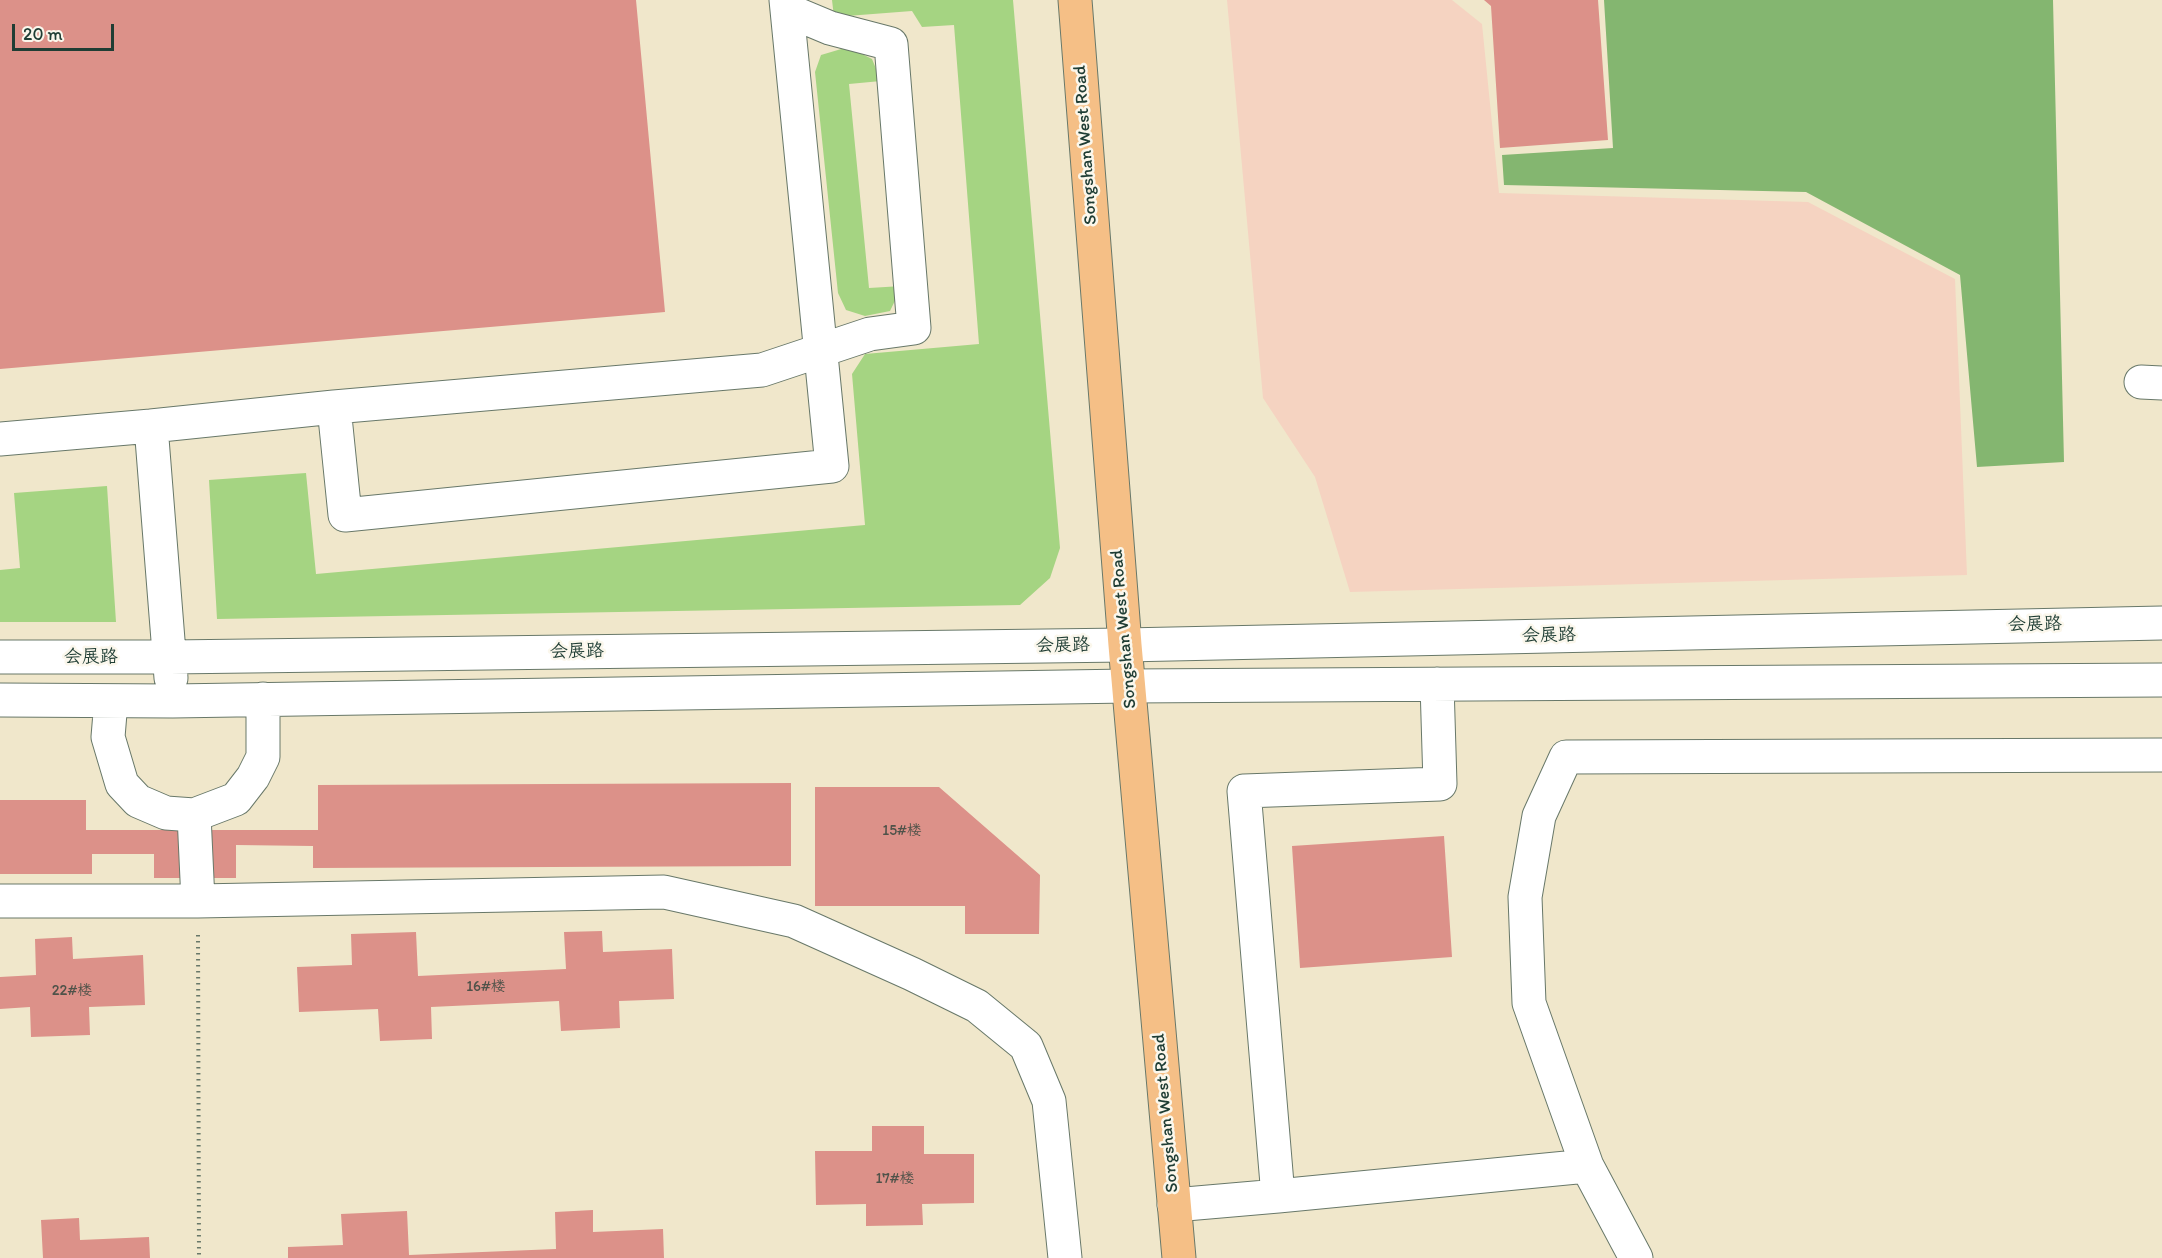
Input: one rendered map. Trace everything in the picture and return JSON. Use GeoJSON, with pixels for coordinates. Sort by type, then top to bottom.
{"type":"FeatureCollection","features":[{"type":"Feature","properties":{"kind":"main road","name":"Songshan West Road"},"geometry":{"type":"LineString","coordinates":[[1075,0],[1128,686],[1179,1258]]}},
{"type":"Feature","properties":{"kind":"street"},"geometry":{"type":"LineString","coordinates":[[334,407],[345,515],[832,466],[786,5]]}},
{"type":"Feature","properties":{"kind":"street"},"geometry":{"type":"LineString","coordinates":[[0,439],[762,370],[870,334],[914,328],[891,44],[830,28],[786,5]]}},
{"type":"Feature","properties":{"kind":"street"},"geometry":{"type":"LineString","coordinates":[[151,426],[173,701]]}},
{"type":"Feature","properties":{"kind":"street","name":"会展路"},"geometry":{"type":"LineString","coordinates":[[0,657],[170,657],[1125,645],[2162,622]]}},
{"type":"Feature","properties":{"kind":"street"},"geometry":{"type":"LineString","coordinates":[[0,700],[173,701],[1128,686],[2162,680]]}},
{"type":"Feature","properties":{"kind":"street"},"geometry":{"type":"LineString","coordinates":[[1278,1196],[1244,791],[1440,784],[1437,684]]}},
{"type":"Feature","properties":{"kind":"street"},"geometry":{"type":"LineString","coordinates":[[111,701],[108,737],[122,784],[138,801],[166,813],[194,815],[237,799],[253,777],[263,757],[263,699]]}},
{"type":"Feature","properties":{"kind":"street"},"geometry":{"type":"LineString","coordinates":[[1636,1258],[1587,1166],[1529,1003],[1525,897],[1539,816],[1566,758],[2162,755]]}},
{"type":"Feature","properties":{"kind":"street"},"geometry":{"type":"LineString","coordinates":[[194,815],[198,901]]}},
{"type":"Feature","properties":{"kind":"street"},"geometry":{"type":"LineString","coordinates":[[0,901],[198,901],[664,892],[794,921],[977,1006],[1026,1046],[1048,1101],[1065,1258]]}},
{"type":"Feature","properties":{"kind":"street"},"geometry":{"type":"LineString","coordinates":[[1174,1205],[1587,1166]]}},
{"type":"Feature","properties":{"kind":"path"},"geometry":{"type":"LineString","coordinates":[[198,901],[199,1258]]}},
{"type":"Feature","properties":{"kind":"shaded area"},"geometry":{"type":"Polygon","coordinates":[[[1227,0],[1452,0],[1482,24],[1499,193],[1808,202],[1955,279],[1967,575],[1350,592],[1315,477],[1263,398],[1227,0]]]}},
{"type":"Feature","properties":{"kind":"green space"},"geometry":{"type":"Polygon","coordinates":[[[832,0],[1013,0],[1060,548],[1050,578],[1020,605],[217,619],[209,480],[306,473],[316,574],[865,525],[852,374],[865,354],[979,344],[954,25],[922,27],[912,11],[834,17],[832,0]]]}},
{"type":"Feature","properties":{"kind":"green space"},"geometry":{"type":"Polygon","coordinates":[[[1604,0],[2053,0],[2064,462],[1977,467],[1960,275],[1806,192],[1504,185],[1502,155],[1613,148],[1604,0]]]}},
{"type":"Feature","properties":{"kind":"green space"},"geometry":{"type":"Polygon","coordinates":[[[848,47],[872,59],[881,81],[849,84],[869,288],[902,286],[890,311],[865,316],[846,310],[838,293],[815,72],[821,55],[848,47]]]}},
{"type":"Feature","properties":{"kind":"green space"},"geometry":{"type":"Polygon","coordinates":[[[107,486],[116,622],[0,622],[0,570],[20,568],[14,493],[107,486]]]}},
{"type":"Feature","properties":{"kind":"building"},"geometry":{"type":"Polygon","coordinates":[[[0,0],[636,0],[665,312],[0,369],[0,0]]]}},
{"type":"Feature","properties":{"kind":"building"},"geometry":{"type":"Polygon","coordinates":[[[1484,0],[1598,0],[1608,140],[1500,148],[1491,6],[1484,0]]]}},
{"type":"Feature","properties":{"kind":"building"},"geometry":{"type":"Polygon","coordinates":[[[791,783],[791,866],[313,868],[313,846],[236,845],[236,878],[154,878],[154,854],[92,854],[92,874],[0,874],[0,800],[86,800],[86,830],[318,830],[318,785],[791,783]]]}},
{"type":"Feature","properties":{"kind":"building"},"geometry":{"type":"Polygon","coordinates":[[[815,787],[939,787],[1040,875],[1039,934],[965,934],[965,906],[815,906],[815,787]]]}},
{"type":"Feature","properties":{"kind":"building"},"geometry":{"type":"Polygon","coordinates":[[[1444,836],[1452,957],[1300,968],[1292,846],[1444,836]]]}},
{"type":"Feature","properties":{"kind":"building"},"geometry":{"type":"Polygon","coordinates":[[[602,931],[603,952],[672,949],[674,999],[619,1001],[620,1028],[561,1031],[559,1001],[431,1007],[432,1039],[380,1041],[378,1009],[299,1012],[297,967],[352,965],[351,934],[416,932],[418,976],[566,969],[564,932],[602,931]]]}},
{"type":"Feature","properties":{"kind":"building"},"geometry":{"type":"Polygon","coordinates":[[[72,937],[73,959],[143,955],[145,1005],[89,1007],[90,1035],[31,1037],[30,1007],[0,1009],[0,977],[36,975],[35,939],[72,937]]]}},
{"type":"Feature","properties":{"kind":"building"},"geometry":{"type":"Polygon","coordinates":[[[872,1126],[924,1126],[924,1154],[974,1154],[974,1203],[922,1204],[923,1225],[866,1226],[866,1204],[816,1205],[815,1151],[872,1151],[872,1126]]]}},
{"type":"Feature","properties":{"kind":"building"},"geometry":{"type":"Polygon","coordinates":[[[593,1210],[593,1232],[663,1229],[664,1258],[288,1258],[288,1247],[343,1245],[341,1214],[407,1211],[409,1255],[556,1249],[555,1212],[593,1210]]]}},
{"type":"Feature","properties":{"kind":"building"},"geometry":{"type":"Polygon","coordinates":[[[79,1218],[80,1240],[149,1237],[150,1258],[43,1258],[41,1220],[79,1218]]]}}]}
